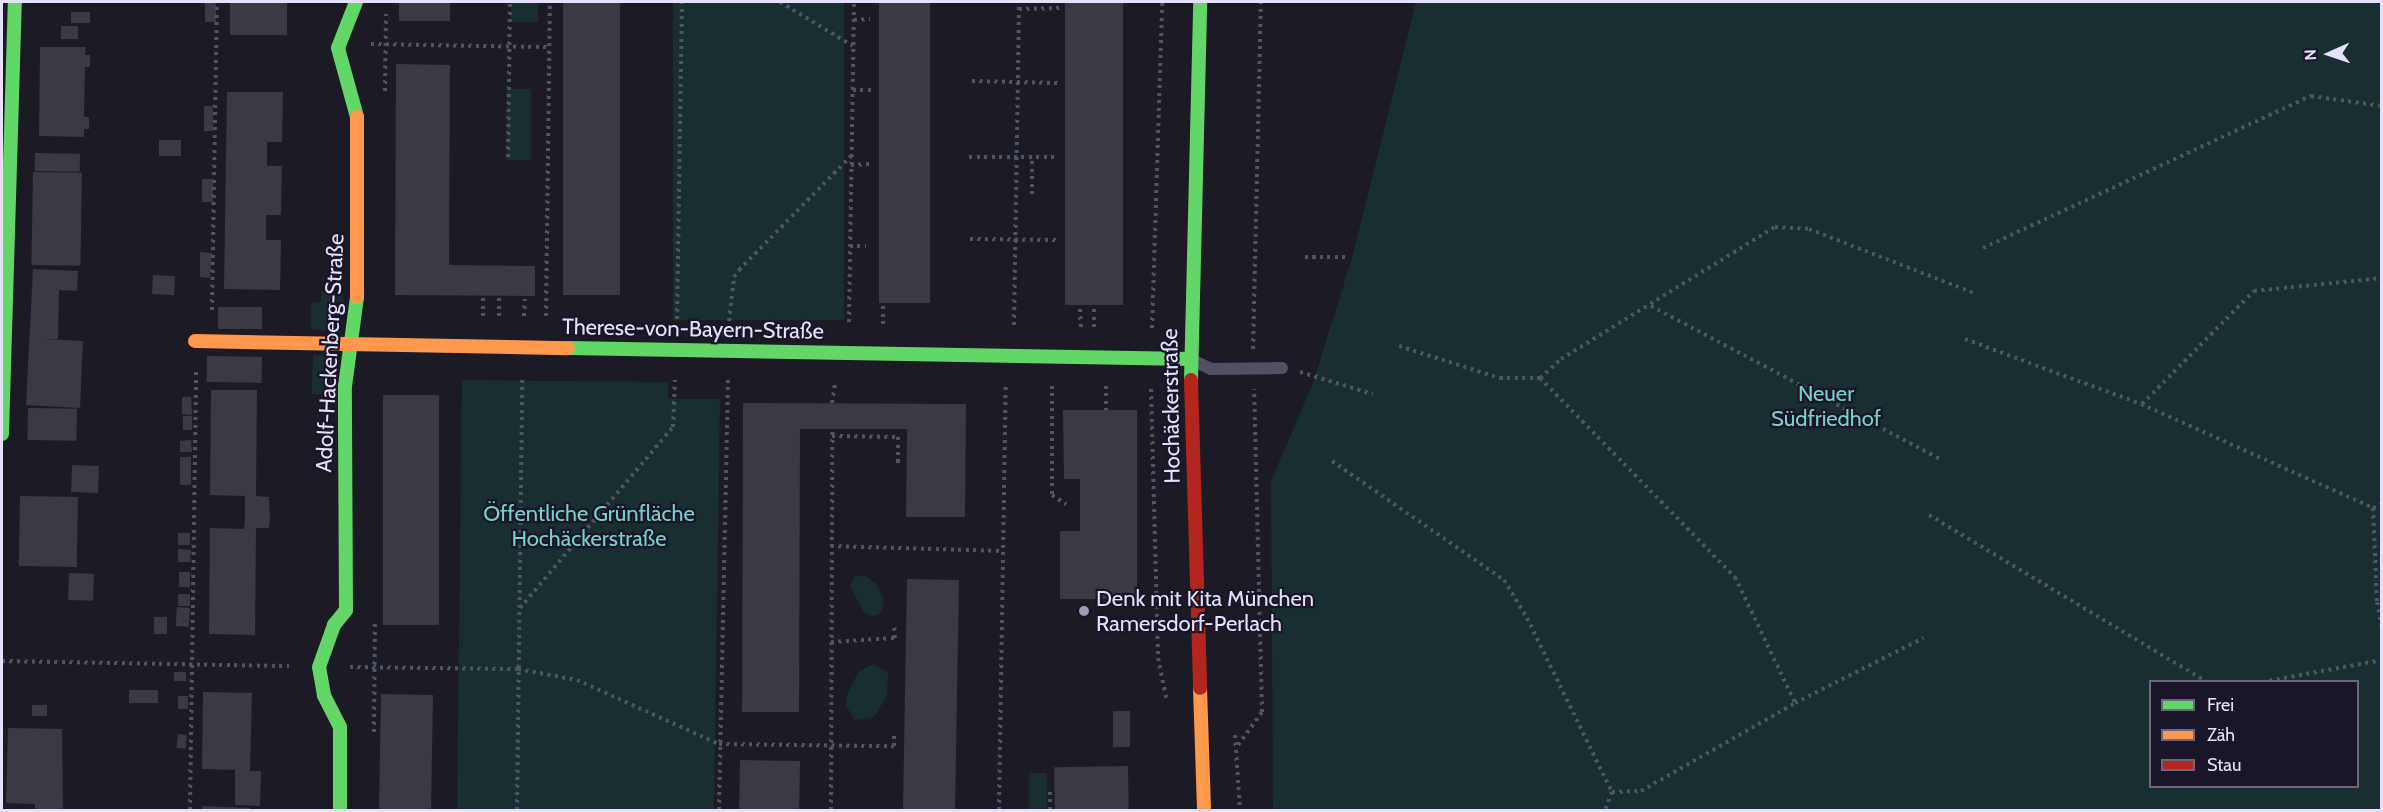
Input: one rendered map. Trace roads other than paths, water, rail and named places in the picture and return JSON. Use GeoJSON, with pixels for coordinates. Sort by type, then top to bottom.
{"type":"FeatureCollection","features":[{"type":"Feature","properties":{"kind":"street"},"geometry":{"type":"LineString","coordinates":[[2,434],[15,2]]}},
{"type":"Feature","properties":{"kind":"street","name":"Adolf-Hackenberg-Straße"},"geometry":{"type":"LineString","coordinates":[[340,810],[340,727],[324,694],[320,667],[334,625],[346,610],[345,386],[357,319],[357,110],[338,48],[356,2]]}},
{"type":"Feature","properties":{"kind":"street","name":"Hochäckerstraße"},"geometry":{"type":"LineString","coordinates":[[1200,2],[1190,359],[1204,810]]}},
{"type":"Feature","properties":{"kind":"street","name":"Therese-von-Bayern-Straße"},"geometry":{"type":"LineString","coordinates":[[195,341],[1190,359]]}},
{"type":"Feature","properties":{"kind":"lane"},"geometry":{"type":"LineString","coordinates":[[1190,359],[1211,369],[1282,368]]}},
{"type":"Feature","properties":{"kind":"place","name":"Denk mit Kita München Ramersdorf-Perlach"},"geometry":{"type":"Point","coordinates":[1084,611]}},
{"type":"Feature","properties":{"kind":"park label","name":"Neuer Südfriedhof"},"geometry":{"type":"Point","coordinates":[1826,406]}},
{"type":"Feature","properties":{"kind":"park label","name":"Öffentliche Grünfläche Hochäckerstraße"},"geometry":{"type":"Point","coordinates":[589,526]}}]}
